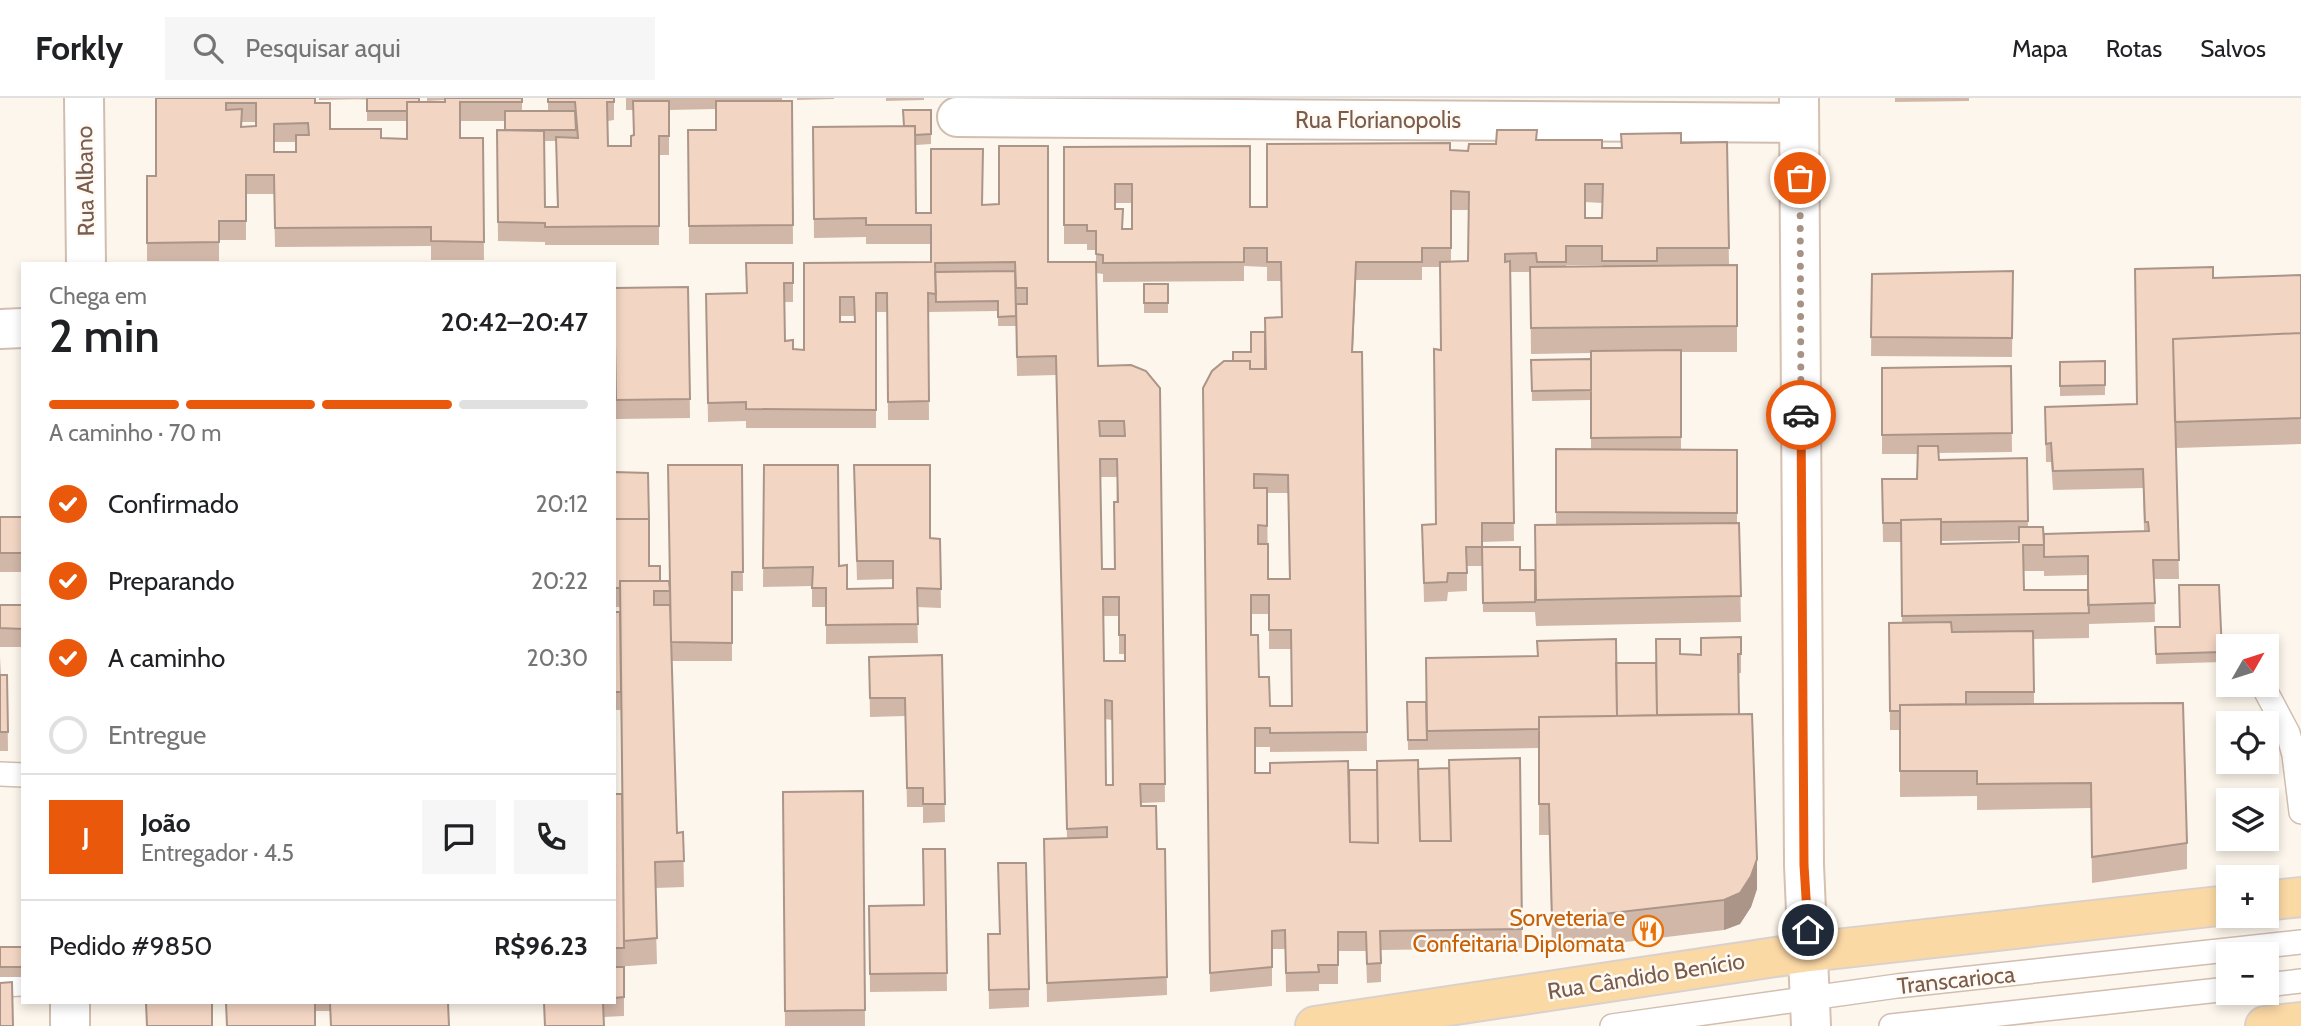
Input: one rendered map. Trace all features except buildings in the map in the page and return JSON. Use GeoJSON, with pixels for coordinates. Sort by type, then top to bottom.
{"type":"FeatureCollection","features":[{"type":"Feature","properties":{"kind":"main road"},"geometry":{"type":"LineString","coordinates":[[2279,900],[2301,897]]}},
{"type":"Feature","properties":{"kind":"main road","name":"Rua Cândido Benício"},"geometry":{"type":"LineString","coordinates":[[1315,1026],[1809,952],[2216,906]]}},
{"type":"Feature","properties":{"kind":"main road"},"geometry":{"type":"LineString","coordinates":[[2264,1026],[2301,1022]]}},
{"type":"Feature","properties":{"kind":"street","name":"Rua Albano"},"geometry":{"type":"LineString","coordinates":[[84,98],[86,262]]}},
{"type":"Feature","properties":{"kind":"street","name":"Rua Florianopolis"},"geometry":{"type":"LineString","coordinates":[[957,117],[1799,111]]}},
{"type":"Feature","properties":{"kind":"street"},"geometry":{"type":"LineString","coordinates":[[1799,111],[1804,865],[1811,1012]]}},
{"type":"Feature","properties":{"kind":"street"},"geometry":{"type":"LineString","coordinates":[[0,329],[21,328]]}},
{"type":"Feature","properties":{"kind":"street"},"geometry":{"type":"LineString","coordinates":[[70,1004],[70,1026]]}},
{"type":"Feature","properties":{"kind":"lane"},"geometry":{"type":"LineString","coordinates":[[2269,697],[2288,733],[2294,755],[2301,812]]}},
{"type":"Feature","properties":{"kind":"lane"},"geometry":{"type":"LineString","coordinates":[[0,774],[21,775]]}},
{"type":"Feature","properties":{"kind":"lane","name":"Transcarioca"},"geometry":{"type":"LineString","coordinates":[[1612,1026],[1811,1012],[2301,942]]}},
{"type":"Feature","properties":{"kind":"lane"},"geometry":{"type":"LineString","coordinates":[[2279,984],[2301,981]]}},
{"type":"Feature","properties":{"kind":"lane"},"geometry":{"type":"LineString","coordinates":[[0,985],[21,984]]}},
{"type":"Feature","properties":{"kind":"lane","name":"Transcarioca"},"geometry":{"type":"LineString","coordinates":[[1891,1026],[2216,990]]}},
{"type":"Feature","properties":{"kind":"way so far"},"geometry":{"type":"LineString","coordinates":[[1800,178],[1801,415]]}},
{"type":"Feature","properties":{"kind":"place","name":"Sorveteria e Confeitaria Diplomata"},"geometry":{"type":"Point","coordinates":[1648,931]}},
{"type":"Feature","properties":{"kind":"route"},"geometry":{"type":"LineString","coordinates":[[1801,415],[1804,865],[1808,930]]}}]}
